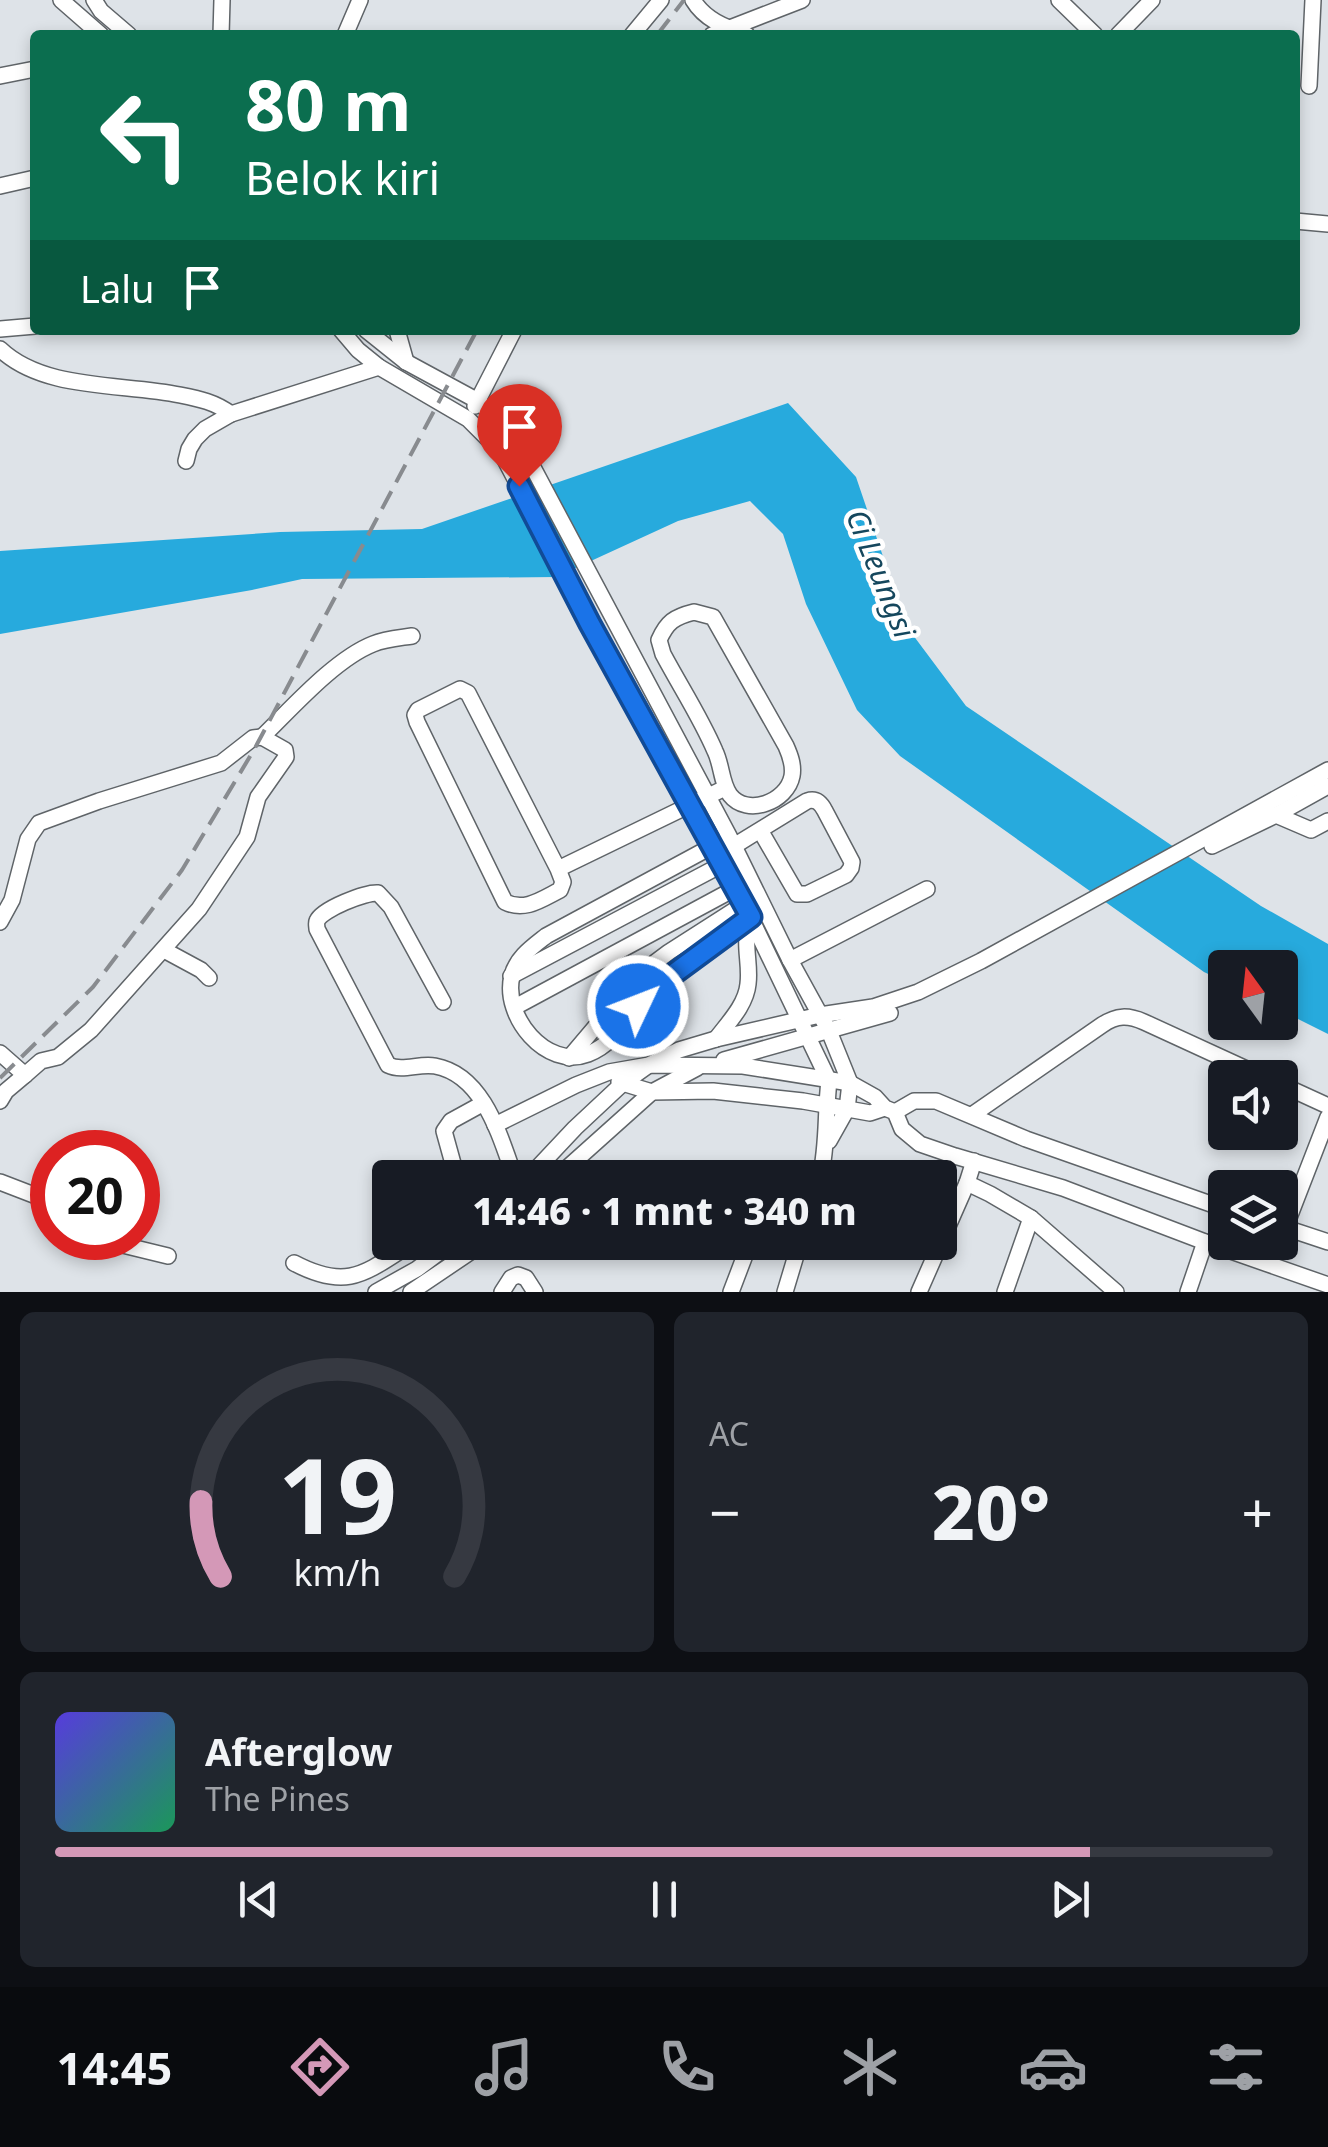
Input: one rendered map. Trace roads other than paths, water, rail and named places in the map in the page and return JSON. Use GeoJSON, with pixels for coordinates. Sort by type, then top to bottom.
{"type":"FeatureCollection","features":[{"type":"Feature","properties":{"kind":"street"},"geometry":{"type":"LineString","coordinates":[[61,0],[95,30]]}},
{"type":"Feature","properties":{"kind":"street"},"geometry":{"type":"LineString","coordinates":[[94,0],[123,30]]}},
{"type":"Feature","properties":{"kind":"street"},"geometry":{"type":"LineString","coordinates":[[221,30],[222,0]]}},
{"type":"Feature","properties":{"kind":"street"},"geometry":{"type":"LineString","coordinates":[[348,30],[360,0]]}},
{"type":"Feature","properties":{"kind":"street"},"geometry":{"type":"LineString","coordinates":[[636,30],[660,0]]}},
{"type":"Feature","properties":{"kind":"street"},"geometry":{"type":"LineString","coordinates":[[693,0],[708,18],[734,30]]}},
{"type":"Feature","properties":{"kind":"street"},"geometry":{"type":"LineString","coordinates":[[724,30],[802,0]]}},
{"type":"Feature","properties":{"kind":"street"},"geometry":{"type":"LineString","coordinates":[[1059,0],[1090,30]]}},
{"type":"Feature","properties":{"kind":"street"},"geometry":{"type":"LineString","coordinates":[[1123,30],[1152,0]]}},
{"type":"Feature","properties":{"kind":"street"},"geometry":{"type":"LineString","coordinates":[[1309,86],[1313,0]]}},
{"type":"Feature","properties":{"kind":"street"},"geometry":{"type":"LineString","coordinates":[[0,76],[30,71]]}},
{"type":"Feature","properties":{"kind":"street"},"geometry":{"type":"LineString","coordinates":[[0,186],[30,179]]}},
{"type":"Feature","properties":{"kind":"street"},"geometry":{"type":"LineString","coordinates":[[1300,221],[1328,224]]}},
{"type":"Feature","properties":{"kind":"street"},"geometry":{"type":"LineString","coordinates":[[0,329],[30,326]]}},
{"type":"Feature","properties":{"kind":"street"},"geometry":{"type":"LineString","coordinates":[[344,335],[378,367],[468,418],[501,452],[590,624],[714,846],[810,1037],[830,1081],[824,1160]]}},
{"type":"Feature","properties":{"kind":"street"},"geometry":{"type":"LineString","coordinates":[[372,335],[406,362],[478,401],[520,443],[829,1031],[850,1084],[847,1109],[827,1144]]}},
{"type":"Feature","properties":{"kind":"street"},"geometry":{"type":"LineString","coordinates":[[399,335],[406,362]]}},
{"type":"Feature","properties":{"kind":"street"},"geometry":{"type":"LineString","coordinates":[[468,418],[511,335]]}},
{"type":"Feature","properties":{"kind":"street"},"geometry":{"type":"LineString","coordinates":[[0,349],[21,366],[48,376],[194,398],[219,405],[231,414]]}},
{"type":"Feature","properties":{"kind":"street"},"geometry":{"type":"LineString","coordinates":[[186,461],[195,439],[231,414],[378,367]]}},
{"type":"Feature","properties":{"kind":"street"},"geometry":{"type":"LineString","coordinates":[[694,612],[713,616],[791,759],[788,786],[776,798],[744,806],[726,788],[713,746],[659,640],[666,624],[694,612]]}},
{"type":"Feature","properties":{"kind":"street"},"geometry":{"type":"LineString","coordinates":[[0,922],[12,900],[28,839],[39,823],[221,763],[253,738],[262,736],[358,651],[412,636]]}},
{"type":"Feature","properties":{"kind":"street"},"geometry":{"type":"LineString","coordinates":[[460,690],[468,693],[558,870],[560,890],[522,907],[505,902],[417,722],[418,710],[460,690]]}},
{"type":"Feature","properties":{"kind":"street"},"geometry":{"type":"LineString","coordinates":[[0,1101],[41,1061],[58,1057],[91,1030],[199,909],[247,837],[258,797],[286,758],[285,750],[262,736]]}},
{"type":"Feature","properties":{"kind":"street"},"geometry":{"type":"LineString","coordinates":[[495,1126],[576,1085],[615,1079],[679,1050],[820,1014],[874,1007],[918,992],[1206,844],[1328,770]]}},
{"type":"Feature","properties":{"kind":"street"},"geometry":{"type":"LineString","coordinates":[[1206,844],[1276,815],[1328,786]]}},
{"type":"Feature","properties":{"kind":"street"},"geometry":{"type":"LineString","coordinates":[[558,870],[726,788]]}},
{"type":"Feature","properties":{"kind":"street"},"geometry":{"type":"LineString","coordinates":[[749,914],[652,991],[602,1046],[583,1056],[569,1058],[544,1049],[527,1031],[515,1007],[510,988],[516,964],[546,936],[714,846],[760,830],[807,800],[818,802],[826,810],[852,862],[851,868],[807,894],[797,894],[760,830]]}},
{"type":"Feature","properties":{"kind":"street"},"geometry":{"type":"LineString","coordinates":[[1276,815],[1328,839]]}},
{"type":"Feature","properties":{"kind":"street"},"geometry":{"type":"LineString","coordinates":[[1311,830],[1328,821]]}},
{"type":"Feature","properties":{"kind":"street"},"geometry":{"type":"LineString","coordinates":[[512,976],[723,864]]}},
{"type":"Feature","properties":{"kind":"street"},"geometry":{"type":"LineString","coordinates":[[515,1007],[736,888]]}},
{"type":"Feature","properties":{"kind":"street"},"geometry":{"type":"LineString","coordinates":[[790,960],[928,889]]}},
{"type":"Feature","properties":{"kind":"street"},"geometry":{"type":"LineString","coordinates":[[443,1002],[391,907],[378,893],[366,894],[325,912],[318,920],[316,929],[388,1065],[431,1065],[466,1081],[495,1126],[508,1160]]}},
{"type":"Feature","properties":{"kind":"street"},"geometry":{"type":"LineString","coordinates":[[576,1160],[652,1092],[702,1066],[896,1011],[944,990],[1077,912]]}},
{"type":"Feature","properties":{"kind":"street"},"geometry":{"type":"LineString","coordinates":[[716,1039],[746,994],[745,937],[749,914]]}},
{"type":"Feature","properties":{"kind":"street"},"geometry":{"type":"LineString","coordinates":[[164,950],[210,978]]}},
{"type":"Feature","properties":{"kind":"street"},"geometry":{"type":"LineString","coordinates":[[972,1114],[1102,1024],[1121,1016],[1131,1016],[1227,1060]]}},
{"type":"Feature","properties":{"kind":"street"},"geometry":{"type":"LineString","coordinates":[[0,1053],[26,1075]]}},
{"type":"Feature","properties":{"kind":"street"},"geometry":{"type":"LineString","coordinates":[[649,1064],[743,1066],[850,1084],[875,1097],[890,1110],[902,1130],[920,1144],[1062,1188],[1328,1285]]}},
{"type":"Feature","properties":{"kind":"street"},"geometry":{"type":"LineString","coordinates":[[615,1079],[652,1092],[713,1091],[870,1113],[929,1100],[1208,1203]]}},
{"type":"Feature","properties":{"kind":"street"},"geometry":{"type":"LineString","coordinates":[[544,1160],[615,1079]]}},
{"type":"Feature","properties":{"kind":"street"},"geometry":{"type":"LineString","coordinates":[[1298,1092],[1328,1106]]}},
{"type":"Feature","properties":{"kind":"street"},"geometry":{"type":"LineString","coordinates":[[453,1160],[444,1131],[451,1121],[482,1104]]}},
{"type":"Feature","properties":{"kind":"street"},"geometry":{"type":"LineString","coordinates":[[1298,1189],[1328,1117]]}},
{"type":"Feature","properties":{"kind":"street"},"geometry":{"type":"LineString","coordinates":[[919,1292],[974,1162]]}},
{"type":"Feature","properties":{"kind":"street"},"geometry":{"type":"LineString","coordinates":[[0,1182],[30,1194]]}},
{"type":"Feature","properties":{"kind":"street"},"geometry":{"type":"LineString","coordinates":[[967,1184],[1031,1218],[1116,1292]]}},
{"type":"Feature","properties":{"kind":"street"},"geometry":{"type":"LineString","coordinates":[[1005,1292],[1031,1218]]}},
{"type":"Feature","properties":{"kind":"street"},"geometry":{"type":"LineString","coordinates":[[1298,1232],[1328,1242]]}},
{"type":"Feature","properties":{"kind":"street"},"geometry":{"type":"LineString","coordinates":[[1188,1292],[1205,1242]]}},
{"type":"Feature","properties":{"kind":"street"},"geometry":{"type":"LineString","coordinates":[[160,1254],[168,1256]]}},
{"type":"Feature","properties":{"kind":"street"},"geometry":{"type":"LineString","coordinates":[[294,1263],[324,1278],[342,1279],[385,1260]]}},
{"type":"Feature","properties":{"kind":"street"},"geometry":{"type":"LineString","coordinates":[[376,1292],[428,1260]]}},
{"type":"Feature","properties":{"kind":"street"},"geometry":{"type":"LineString","coordinates":[[410,1292],[458,1260]]}},
{"type":"Feature","properties":{"kind":"street"},"geometry":{"type":"LineString","coordinates":[[731,1292],[743,1260]]}},
{"type":"Feature","properties":{"kind":"street"},"geometry":{"type":"LineString","coordinates":[[785,1292],[795,1260]]}},
{"type":"Feature","properties":{"kind":"street"},"geometry":{"type":"LineString","coordinates":[[502,1292],[510,1278],[518,1276],[526,1278],[536,1292]]}},
{"type":"Feature","properties":{"kind":"water","name":"Ci Leungsi"},"geometry":{"type":"Polygon","coordinates":[[[788,403],[856,477],[907,627],[966,706],[1261,906],[1328,944],[1328,1034],[1298,1019],[1298,950],[1208,950],[1208,974],[1204,972],[900,756],[857,710],[806,604],[783,534],[750,501],[678,521],[556,577],[302,579],[0,634],[0,551],[280,532],[422,529],[788,403]]]}},
{"type":"Feature","properties":{"kind":"railway"},"geometry":{"type":"LineString","coordinates":[[661,30],[684,0]]}},
{"type":"Feature","properties":{"kind":"railway"},"geometry":{"type":"LineString","coordinates":[[0,1078],[93,987],[182,870],[255,748],[474,335]]}}]}
